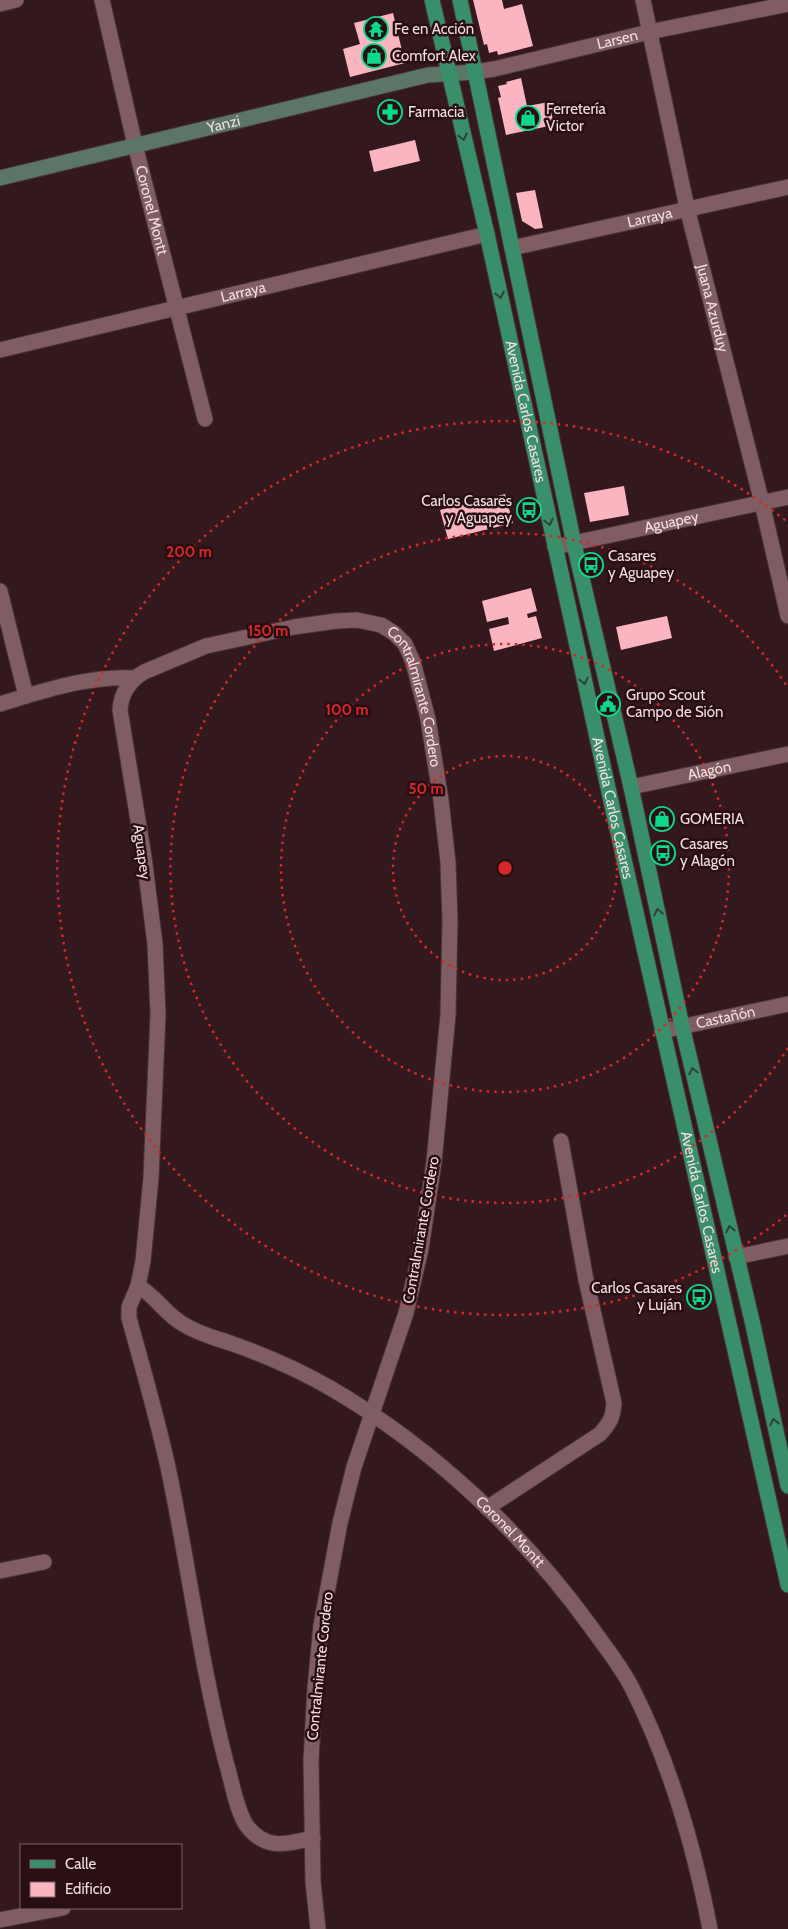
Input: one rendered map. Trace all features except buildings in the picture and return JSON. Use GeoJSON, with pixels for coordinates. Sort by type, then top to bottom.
{"type":"FeatureCollection","features":[{"type":"Feature","properties":{"kind":"main road","name":"Avenida Carlos Casares"},"geometry":{"type":"LineString","coordinates":[[432,0],[487,234],[662,1030],[785,1557],[788,1585]]}},
{"type":"Feature","properties":{"kind":"main road","name":"Avenida Carlos Casares"},"geometry":{"type":"LineString","coordinates":[[460,0],[574,544],[631,787],[682,1026],[788,1486]]}},
{"type":"Feature","properties":{"kind":"street"},"geometry":{"type":"LineString","coordinates":[[0,4],[16,0]]}},
{"type":"Feature","properties":{"kind":"street","name":"Coronel Montt"},"geometry":{"type":"LineString","coordinates":[[102,0],[135,145],[205,419]]}},
{"type":"Feature","properties":{"kind":"street","name":"Juana Azurduy"},"geometry":{"type":"LineString","coordinates":[[642,0],[686,208],[762,503],[788,616]]}},
{"type":"Feature","properties":{"kind":"street","name":"Larsen"},"geometry":{"type":"LineString","coordinates":[[448,72],[475,72],[494,69],[649,32],[788,4]]}},
{"type":"Feature","properties":{"kind":"street","name":"Yanzi"},"geometry":{"type":"LineString","coordinates":[[0,178],[428,75],[448,72]]}},
{"type":"Feature","properties":{"kind":"street","name":"Larraya"},"geometry":{"type":"LineString","coordinates":[[512,248],[788,186]]}},
{"type":"Feature","properties":{"kind":"street","name":"Larraya"},"geometry":{"type":"LineString","coordinates":[[0,350],[487,234]]}},
{"type":"Feature","properties":{"kind":"street","name":"Aguapey"},"geometry":{"type":"LineString","coordinates":[[555,547],[788,497]]}},
{"type":"Feature","properties":{"kind":"street"},"geometry":{"type":"LineString","coordinates":[[0,591],[26,696]]}},
{"type":"Feature","properties":{"kind":"street","name":"Aguapey"},"geometry":{"type":"LineString","coordinates":[[312,1838],[278,1845],[265,1841],[246,1825],[236,1798],[216,1722],[203,1662],[169,1471],[129,1318],[129,1307],[138,1286],[143,1262],[151,1178],[158,1014],[155,944],[145,867],[120,710],[121,699],[127,687],[135,678],[144,672],[206,646],[254,635],[336,621],[356,620],[381,625]]}},
{"type":"Feature","properties":{"kind":"street","name":"Contralmirante Cordero"},"geometry":{"type":"LineString","coordinates":[[318,1929],[312,1838],[311,1760],[321,1626],[340,1523],[354,1467],[406,1313],[421,1249],[434,1162],[448,1015],[450,920],[448,862],[441,800],[428,719],[413,662],[404,644],[394,633],[381,625]]}},
{"type":"Feature","properties":{"kind":"street"},"geometry":{"type":"LineString","coordinates":[[0,704],[97,679],[135,678]]}},
{"type":"Feature","properties":{"kind":"street","name":"Alagón"},"geometry":{"type":"LineString","coordinates":[[631,787],[788,754]]}},
{"type":"Feature","properties":{"kind":"street","name":"Castañón"},"geometry":{"type":"LineString","coordinates":[[662,1030],[788,1004]]}},
{"type":"Feature","properties":{"kind":"street"},"geometry":{"type":"LineString","coordinates":[[487,1508],[600,1434],[609,1425],[613,1416],[614,1403],[586,1280],[561,1141]]}},
{"type":"Feature","properties":{"kind":"street"},"geometry":{"type":"LineString","coordinates":[[736,1257],[788,1246]]}},
{"type":"Feature","properties":{"kind":"street","name":"Coronel Montt"},"geometry":{"type":"LineString","coordinates":[[138,1286],[148,1291],[171,1316],[182,1324],[195,1331],[274,1359],[371,1412],[444,1468],[487,1508],[544,1568],[577,1608],[631,1685],[653,1733],[687,1832],[698,1870],[710,1929]]}},
{"type":"Feature","properties":{"kind":"street"},"geometry":{"type":"LineString","coordinates":[[0,1571],[44,1562]]}},
{"type":"Feature","properties":{"kind":"street"},"geometry":{"type":"LineString","coordinates":[[0,1920],[58,1909]]}},
{"type":"Feature","properties":{"kind":"place","name":"Fe en Acción"},"geometry":{"type":"Point","coordinates":[376,29]}},
{"type":"Feature","properties":{"kind":"place","name":"Comfort Alex"},"geometry":{"type":"Point","coordinates":[374,56]}},
{"type":"Feature","properties":{"kind":"place","name":"Farmacia"},"geometry":{"type":"Point","coordinates":[390,112]}},
{"type":"Feature","properties":{"kind":"place","name":"Ferretería Victor"},"geometry":{"type":"Point","coordinates":[528,118]}},
{"type":"Feature","properties":{"kind":"place","name":"Carlos Casares y Aguapey"},"geometry":{"type":"Point","coordinates":[529,510]}},
{"type":"Feature","properties":{"kind":"place","name":"Casares y Aguapey"},"geometry":{"type":"Point","coordinates":[591,565]}},
{"type":"Feature","properties":{"kind":"place","name":"Grupo Scout Campo de Sión"},"geometry":{"type":"Point","coordinates":[608,704]}},
{"type":"Feature","properties":{"kind":"place","name":"GOMERIA"},"geometry":{"type":"Point","coordinates":[662,819]}},
{"type":"Feature","properties":{"kind":"place","name":"Casares y Alagón"},"geometry":{"type":"Point","coordinates":[663,853]}},
{"type":"Feature","properties":{"kind":"place","name":"Carlos Casares y Luján"},"geometry":{"type":"Point","coordinates":[699,1297]}}]}
